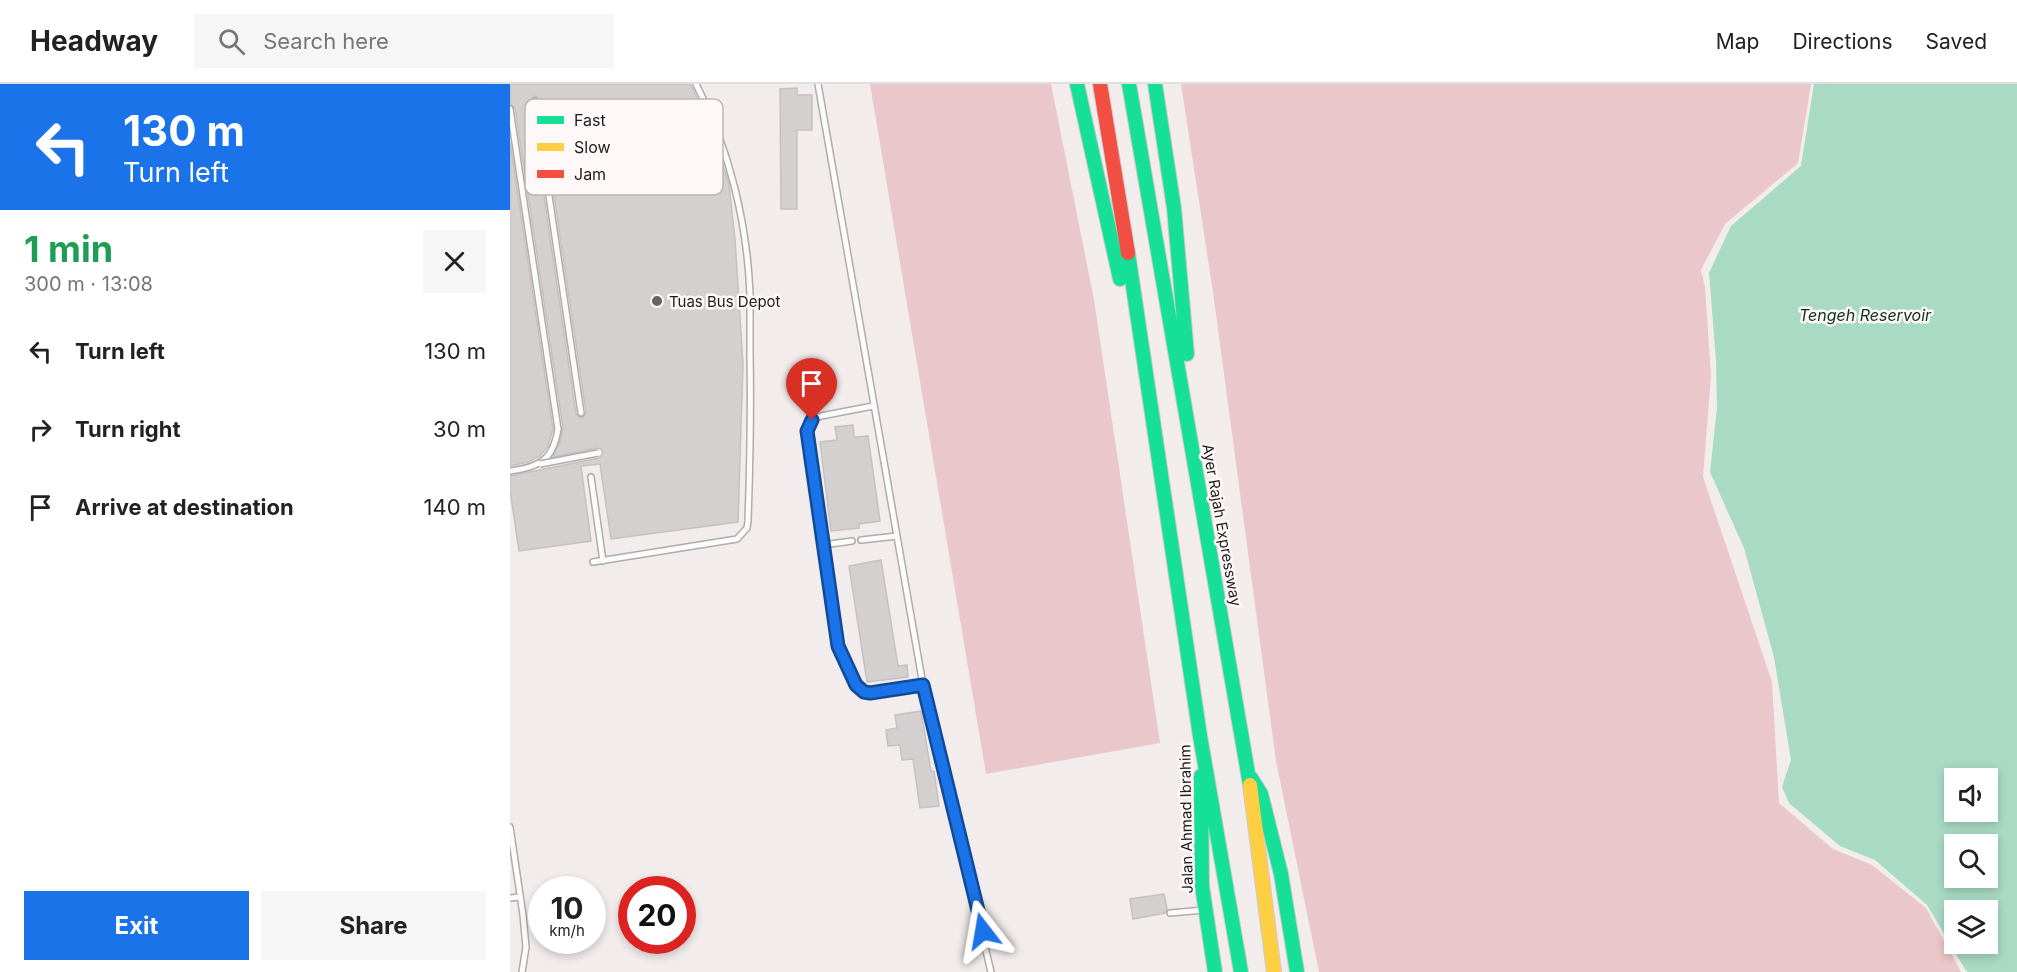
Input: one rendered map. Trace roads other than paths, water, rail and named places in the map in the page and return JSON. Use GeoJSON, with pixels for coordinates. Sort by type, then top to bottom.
{"type":"FeatureCollection","features":[{"type":"Feature","properties":{"kind":"main road"},"geometry":{"type":"LineString","coordinates":[[1077,84],[1124,300],[1136,313]]}},
{"type":"Feature","properties":{"kind":"main road"},"geometry":{"type":"LineString","coordinates":[[1100,84],[1200,736],[1241,972]]}},
{"type":"Feature","properties":{"kind":"main road","name":"Ayer Rajah Expressway"},"geometry":{"type":"LineString","coordinates":[[1129,84],[1249,774],[1274,972]]}},
{"type":"Feature","properties":{"kind":"main road"},"geometry":{"type":"LineString","coordinates":[[1155,84],[1174,208],[1201,503]]}},
{"type":"Feature","properties":{"kind":"main road","name":"Jalan Ahmad Ibrahim"},"geometry":{"type":"LineString","coordinates":[[1200,736],[1202,886],[1215,972]]}},
{"type":"Feature","properties":{"kind":"main road"},"geometry":{"type":"LineString","coordinates":[[1249,774],[1261,794],[1281,874],[1297,972]]}},
{"type":"Feature","properties":{"kind":"lane"},"geometry":{"type":"LineString","coordinates":[[696,84],[704,99]]}},
{"type":"Feature","properties":{"kind":"lane"},"geometry":{"type":"LineString","coordinates":[[819,84],[923,685],[991,972]]}},
{"type":"Feature","properties":{"kind":"lane"},"geometry":{"type":"LineString","coordinates":[[510,108],[558,429],[550,453],[540,464]]}},
{"type":"Feature","properties":{"kind":"lane"},"geometry":{"type":"LineString","coordinates":[[593,562],[737,539],[747,528],[752,433],[750,292],[733,181],[723,152]]}},
{"type":"Feature","properties":{"kind":"lane"},"geometry":{"type":"LineString","coordinates":[[549,195],[581,413]]}},
{"type":"Feature","properties":{"kind":"lane"},"geometry":{"type":"LineString","coordinates":[[873,406],[821,416],[812,420],[807,431],[838,646],[856,685],[864,692],[923,685]]}},
{"type":"Feature","properties":{"kind":"lane"},"geometry":{"type":"LineString","coordinates":[[510,471],[598,453]]}},
{"type":"Feature","properties":{"kind":"lane"},"geometry":{"type":"LineString","coordinates":[[591,477],[603,561]]}},
{"type":"Feature","properties":{"kind":"lane"},"geometry":{"type":"LineString","coordinates":[[861,540],[897,536]]}},
{"type":"Feature","properties":{"kind":"lane"},"geometry":{"type":"LineString","coordinates":[[823,545],[852,541]]}},
{"type":"Feature","properties":{"kind":"lane"},"geometry":{"type":"LineString","coordinates":[[510,827],[526,947],[522,972]]}},
{"type":"Feature","properties":{"kind":"lane"},"geometry":{"type":"LineString","coordinates":[[510,898],[520,897]]}},
{"type":"Feature","properties":{"kind":"lane"},"geometry":{"type":"LineString","coordinates":[[1170,913],[1205,909]]}},
{"type":"Feature","properties":{"kind":"water","name":"Tengeh Reservoir"},"geometry":{"type":"Polygon","coordinates":[[[1814,84],[2017,84],[2017,972],[1968,972],[1956,954],[1998,954],[1998,900],[1944,900],[1944,934],[1927,905],[1875,860],[1840,846],[1789,803],[1782,787],[1791,760],[1774,657],[1744,548],[1710,472],[1717,408],[1716,360],[1709,273],[1731,226],[1801,166],[1814,84]]]}},
{"type":"Feature","properties":{"kind":"place","name":"Tuas Bus Depot"},"geometry":{"type":"Point","coordinates":[657,301]}}]}
